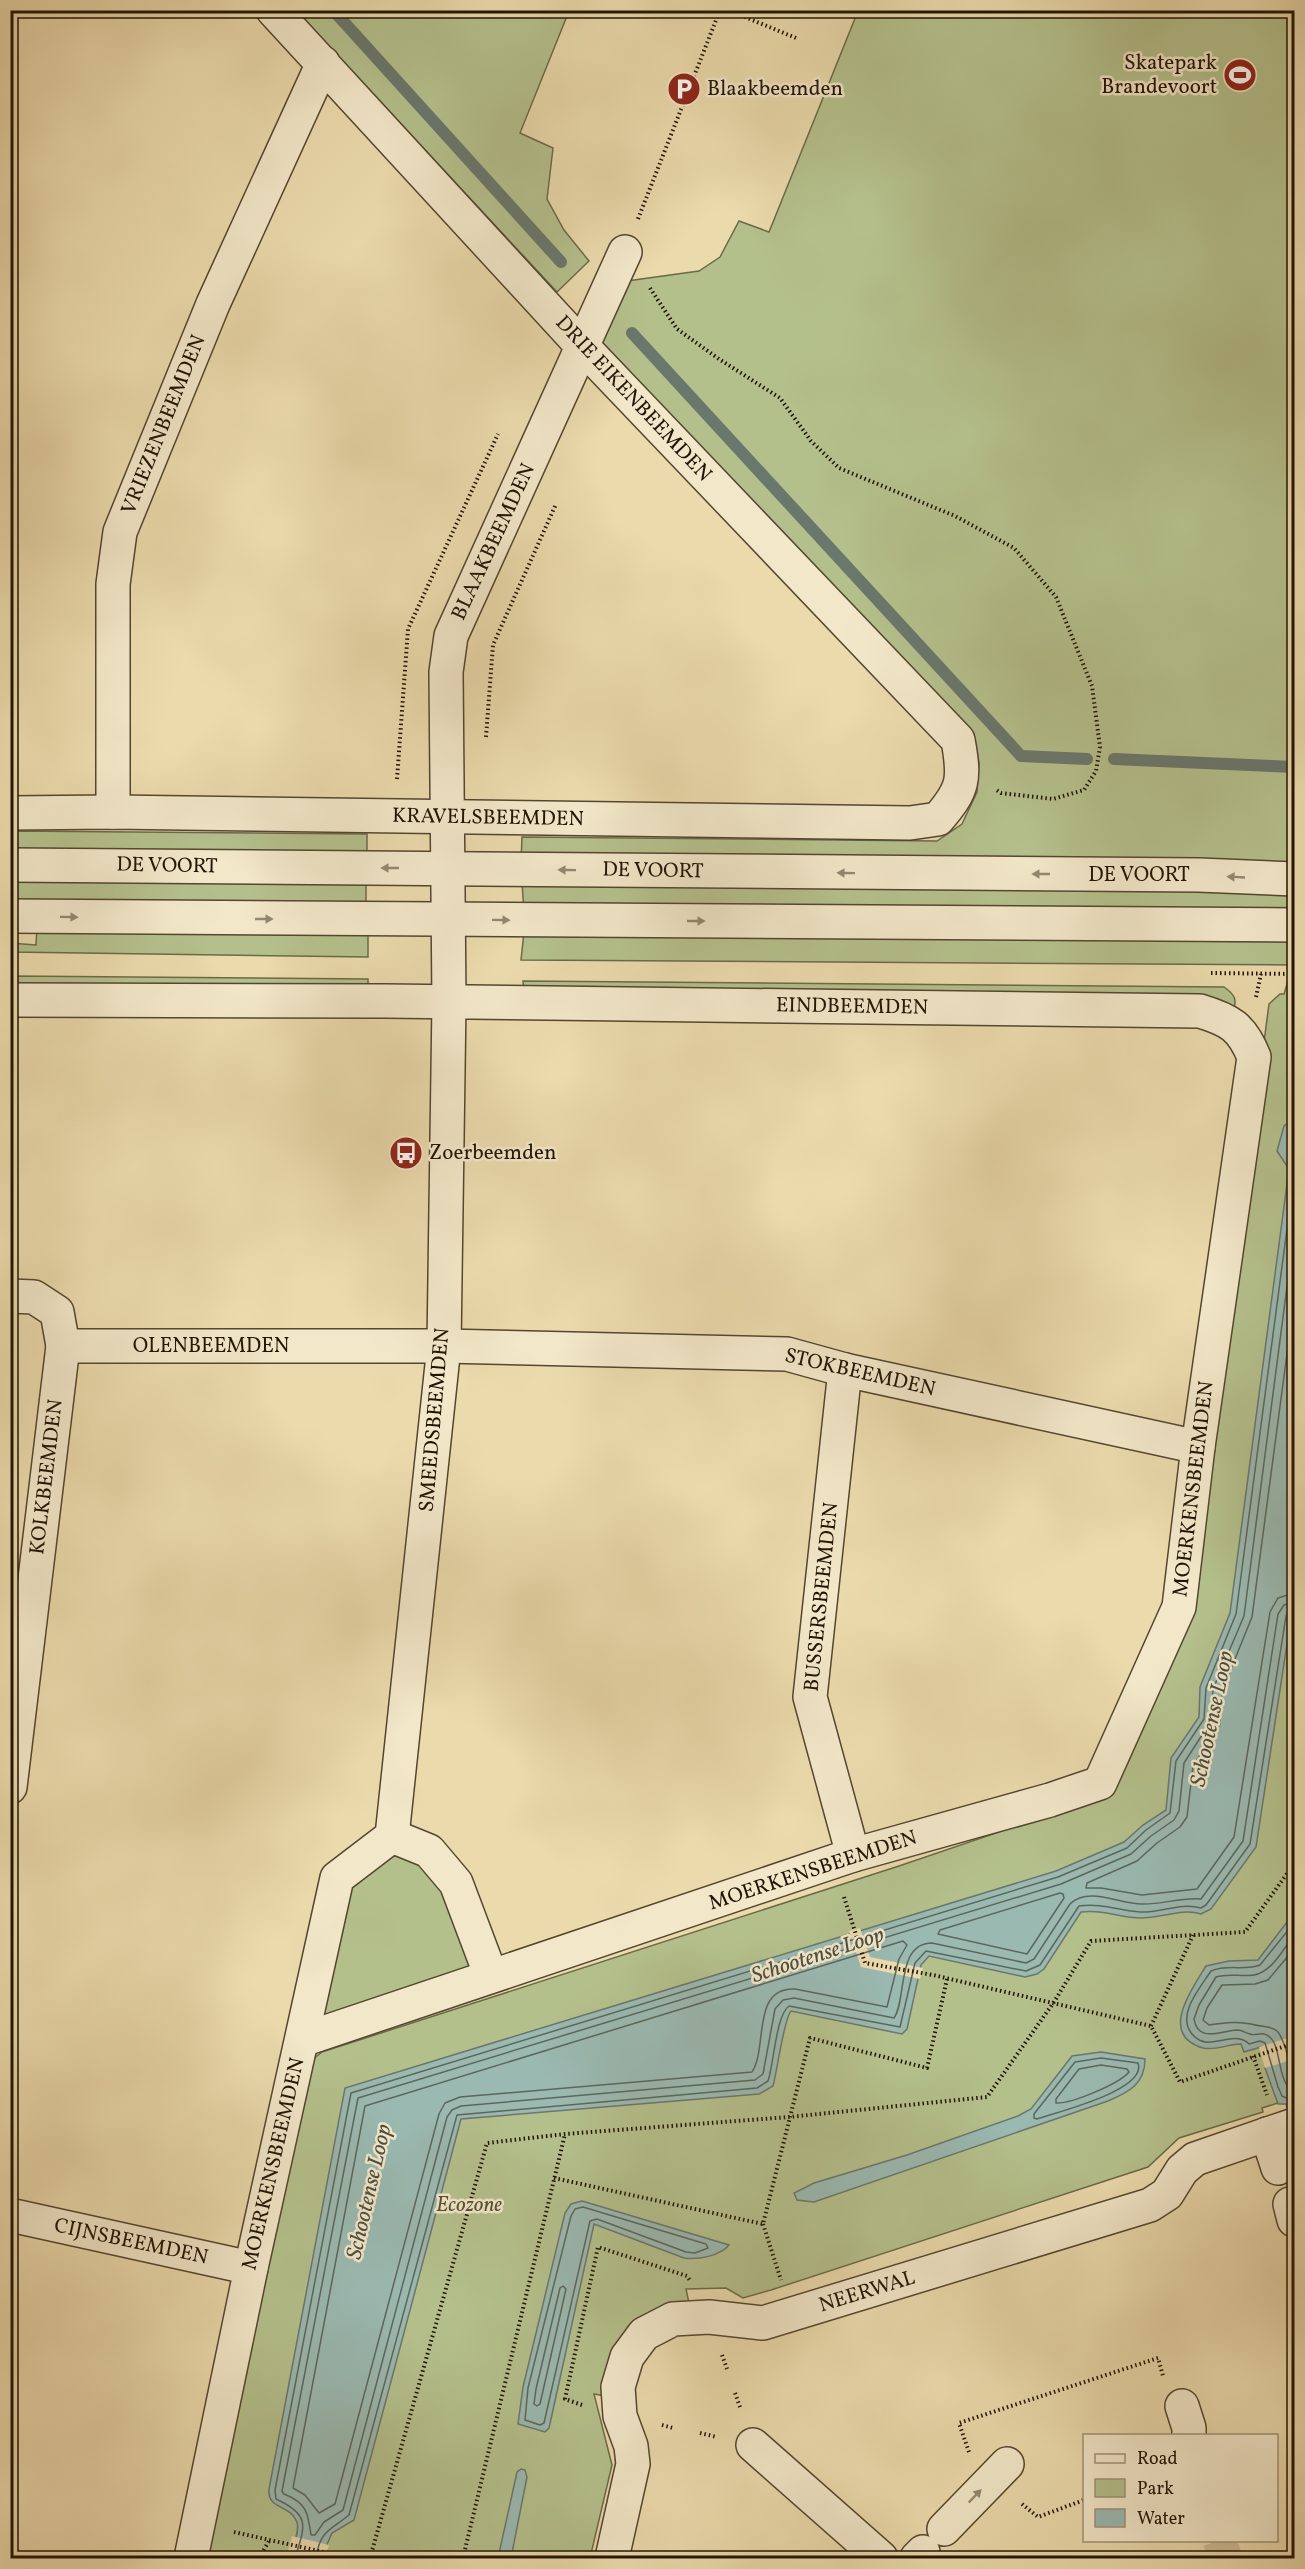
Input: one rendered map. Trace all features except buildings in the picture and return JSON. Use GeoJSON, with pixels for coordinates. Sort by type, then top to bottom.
{"type":"FeatureCollection","features":[{"type":"Feature","properties":{"kind":"street","name":"DRIE EIKENBEEMDEN"},"geometry":{"type":"LineString","coordinates":[[273,10],[583,347],[958,740],[960,784]]}},
{"type":"Feature","properties":{"kind":"street","name":"VRIEZENBEEMDEN"},"geometry":{"type":"LineString","coordinates":[[113,812],[113,585],[120,532],[213,304],[323,63]]}},
{"type":"Feature","properties":{"kind":"street","name":"BLAAKBEEMDEN"},"geometry":{"type":"LineString","coordinates":[[449,1002],[446,672],[451,636],[625,252]]}},
{"type":"Feature","properties":{"kind":"street","name":"KRAVELSBEEMDEN"},"geometry":{"type":"LineString","coordinates":[[10,813],[113,812],[910,823],[938,819],[960,784]]}},
{"type":"Feature","properties":{"kind":"street","name":"DE VOORT"},"geometry":{"type":"LineString","coordinates":[[10,865],[1199,875],[1294,879]]}},
{"type":"Feature","properties":{"kind":"street"},"geometry":{"type":"LineString","coordinates":[[10,916],[1294,925]]}},
{"type":"Feature","properties":{"kind":"street"},"geometry":{"type":"LineString","coordinates":[[10,1000],[449,1002]]}},
{"type":"Feature","properties":{"kind":"street","name":"EINDBEEMDEN"},"geometry":{"type":"LineString","coordinates":[[449,1002],[1200,1011],[1224,1018],[1246,1038]]}},
{"type":"Feature","properties":{"kind":"street","name":"SMEEDSBEEMDEN"},"geometry":{"type":"LineString","coordinates":[[392,1836],[444,1346],[449,1002]]}},
{"type":"Feature","properties":{"kind":"street","name":"MOERKENSBEEMDEN"},"geometry":{"type":"LineString","coordinates":[[190,2559],[250,2268],[302,2040],[854,1856],[1100,1784],[1179,1607],[1197,1447],[1254,1057],[1246,1038]]}},
{"type":"Feature","properties":{"kind":"street"},"geometry":{"type":"LineString","coordinates":[[10,1296],[34,1297],[57,1312],[63,1346]]}},
{"type":"Feature","properties":{"kind":"street","name":"OLENBEEMDEN"},"geometry":{"type":"LineString","coordinates":[[63,1346],[444,1346]]}},
{"type":"Feature","properties":{"kind":"street","name":"KOLKBEEMDEN"},"geometry":{"type":"LineString","coordinates":[[10,1787],[63,1346]]}},
{"type":"Feature","properties":{"kind":"street","name":"STOKBEEMDEN"},"geometry":{"type":"LineString","coordinates":[[444,1346],[787,1354],[845,1370],[1197,1447]]}},
{"type":"Feature","properties":{"kind":"street","name":"BUSSERSBEEMDEN"},"geometry":{"type":"LineString","coordinates":[[845,1370],[810,1697],[854,1856]]}},
{"type":"Feature","properties":{"kind":"street"},"geometry":{"type":"LineString","coordinates":[[302,2040],[337,1878],[392,1836],[429,1851],[456,1883],[491,1976]]}},
{"type":"Feature","properties":{"kind":"street"},"geometry":{"type":"LineString","coordinates":[[1278,2168],[1285,2128]]}},
{"type":"Feature","properties":{"kind":"street","name":"NEERWAL"},"geometry":{"type":"LineString","coordinates":[[612,2559],[633,2464],[631,2446],[620,2416],[618,2387],[627,2357],[644,2334],[673,2319],[709,2317],[763,2323],[1150,2205],[1167,2194],[1182,2170],[1195,2158],[1285,2128]]}},
{"type":"Feature","properties":{"kind":"street","name":"CIJNSBEEMDEN"},"geometry":{"type":"LineString","coordinates":[[10,2216],[250,2268]]}},
{"type":"Feature","properties":{"kind":"street"},"geometry":{"type":"LineString","coordinates":[[753,2445],[881,2559]]}},
{"type":"Feature","properties":{"kind":"street"},"geometry":{"type":"LineString","coordinates":[[928,2546],[1007,2464]]}},
{"type":"Feature","properties":{"kind":"path"},"geometry":{"type":"LineString","coordinates":[[720,10],[625,252],[677,329],[780,398],[810,441],[840,468],[955,516],[1014,548],[1056,597],[1092,686],[1100,747],[1096,771],[1084,790],[1053,799],[1001,793],[960,784]]}},
{"type":"Feature","properties":{"kind":"path"},"geometry":{"type":"LineString","coordinates":[[728,10],[796,38]]}},
{"type":"Feature","properties":{"kind":"path"},"geometry":{"type":"LineString","coordinates":[[486,743],[493,645],[556,504]]}},
{"type":"Feature","properties":{"kind":"path"},"geometry":{"type":"LineString","coordinates":[[370,2559],[487,2143],[565,2134],[789,2117],[987,2097],[1054,2002],[1091,1941],[1245,1932],[1294,1864]]}},
{"type":"Feature","properties":{"kind":"path"},"geometry":{"type":"LineString","coordinates":[[845,1902],[865,1963],[1054,2002],[1151,2026],[1180,2082],[1294,2043]]}},
{"type":"Feature","properties":{"kind":"path"},"geometry":{"type":"LineString","coordinates":[[1151,2026],[1193,1935]]}},
{"type":"Feature","properties":{"kind":"path"},"geometry":{"type":"LineString","coordinates":[[792,2315],[763,2224],[810,2038],[927,2068],[947,1979]]}},
{"type":"Feature","properties":{"kind":"path"},"geometry":{"type":"LineString","coordinates":[[463,2559],[565,2134]]}},
{"type":"Feature","properties":{"kind":"path"},"geometry":{"type":"LineString","coordinates":[[554,2178],[763,2224]]}},
{"type":"Feature","properties":{"kind":"path"},"geometry":{"type":"LineString","coordinates":[[982,2490],[959,2423],[1158,2358],[1167,2389],[1185,2421]]}},
{"type":"Feature","properties":{"kind":"path"},"geometry":{"type":"LineString","coordinates":[[1007,2464],[1022,2506],[1038,2517],[1083,2500]]}},
{"type":"Feature","properties":{"kind":"path"},"geometry":{"type":"LineString","coordinates":[[198,2523],[350,2559]]}},
{"type":"Feature","properties":{"kind":"path"},"geometry":{"type":"LineString","coordinates":[[259,2559],[269,2541]]}},
{"type":"Feature","properties":{"kind":"green space"},"geometry":{"type":"Polygon","coordinates":[[[296,11],[569,11],[520,133],[553,148],[547,199],[564,230],[589,261],[557,292],[296,11]]]}},
{"type":"Feature","properties":{"kind":"green space"},"geometry":{"type":"Polygon","coordinates":[[[858,11],[1294,11],[1294,870],[521,862],[522,837],[937,841],[962,824],[977,792],[979,763],[974,736],[600,340],[627,281],[699,271],[720,257],[739,221],[769,232],[858,11]]]}},
{"type":"Feature","properties":{"kind":"green space"},"geometry":{"type":"Polygon","coordinates":[[[11,831],[367,834],[367,862],[11,859],[11,831]]]}},
{"type":"Feature","properties":{"kind":"green space"},"geometry":{"type":"Polygon","coordinates":[[[11,880],[366,884],[366,906],[11,906],[11,880]]]}},
{"type":"Feature","properties":{"kind":"green space"},"geometry":{"type":"Polygon","coordinates":[[[522,883],[1294,889],[1294,918],[524,911],[522,883]]]}},
{"type":"Feature","properties":{"kind":"green space"},"geometry":{"type":"Polygon","coordinates":[[[37,926],[368,930],[368,957],[11,952],[10,943],[36,945],[37,926]]]}},
{"type":"Feature","properties":{"kind":"green space","name":"Ecozone"},"geometry":{"type":"Polygon","coordinates":[[[524,932],[1294,940],[1294,2098],[1262,2108],[1263,2112],[1179,2138],[1148,2167],[771,2290],[743,2298],[726,2288],[686,2289],[689,2303],[605,2396],[594,2394],[612,2465],[590,2558],[202,2558],[312,2060],[322,2052],[899,1866],[1099,1798],[1199,1538],[1269,1004],[1280,994],[1284,994],[1293,965],[521,960],[524,932]]]}},
{"type":"Feature","properties":{"kind":"green space"},"geometry":{"type":"Polygon","coordinates":[[[11,976],[368,979],[368,992],[11,990],[11,976]]]}},
{"type":"Feature","properties":{"kind":"green space"},"geometry":{"type":"Polygon","coordinates":[[[523,981],[1224,987],[1233,995],[1235,1005],[1233,1014],[524,994],[523,981]]]}},
{"type":"Feature","properties":{"kind":"green space"},"geometry":{"type":"Polygon","coordinates":[[[394,1853],[419,1863],[443,1891],[472,1967],[321,2017],[349,1887],[394,1853]]]}},
{"type":"Feature","properties":{"kind":"water","name":"Schootense Loop"},"geometry":{"type":"Polygon","coordinates":[[[1294,1118],[1294,1598],[1256,1847],[1211,1909],[1201,1914],[1187,1912],[1141,1918],[1081,1912],[1044,1969],[1037,1974],[1025,1977],[929,1956],[921,1965],[907,2029],[902,2034],[791,2011],[783,2034],[773,2086],[759,2094],[461,2119],[354,2520],[332,2533],[321,2558],[289,2558],[297,2535],[297,2522],[294,2516],[275,2504],[269,2496],[269,2489],[345,2088],[1056,1871],[1124,1842],[1143,1825],[1166,1810],[1171,1758],[1199,1717],[1200,1687],[1230,1613],[1289,1169],[1277,1151],[1284,1126],[1294,1118]]]}},
{"type":"Feature","properties":{"kind":"water"},"geometry":{"type":"Polygon","coordinates":[[[1294,1913],[1294,2129],[1286,2104],[1278,2104],[1265,2068],[1267,2066],[1261,2047],[1244,2052],[1241,2044],[1212,2049],[1203,2048],[1190,2042],[1183,2033],[1180,2022],[1187,1999],[1206,1966],[1229,1961],[1258,1960],[1294,1913]]]}},
{"type":"Feature","properties":{"kind":"water"},"geometry":{"type":"Polygon","coordinates":[[[1101,2052],[1145,2059],[1139,2081],[1123,2094],[1108,2101],[814,2202],[797,2200],[794,2193],[814,2183],[907,2155],[1018,2116],[1031,2109],[1072,2056],[1101,2052]]]}},
{"type":"Feature","properties":{"kind":"water"},"geometry":{"type":"Polygon","coordinates":[[[582,2201],[729,2245],[720,2252],[708,2256],[684,2258],[594,2224],[549,2428],[545,2432],[518,2424],[523,2387],[565,2213],[571,2204],[582,2201]]]}},
{"type":"Feature","properties":{"kind":"water"},"geometry":{"type":"Polygon","coordinates":[[[521,2469],[525,2470],[527,2477],[511,2558],[498,2558],[517,2472],[521,2469]]]}},
{"type":"Feature","properties":{"kind":"pier"},"geometry":{"type":"Polygon","coordinates":[[[860,1928],[870,1957],[923,1968],[920,1979],[861,1967],[849,1931],[860,1928]]]}},
{"type":"Feature","properties":{"kind":"pier"},"geometry":{"type":"Polygon","coordinates":[[[1294,2036],[1294,2059],[1265,2068],[1259,2047],[1294,2036]]]}},
{"type":"Feature","properties":{"kind":"pier"},"geometry":{"type":"Polygon","coordinates":[[[292,2536],[329,2545],[324,2558],[287,2555],[292,2536]]]}},
{"type":"Feature","properties":{"kind":"waterway"},"geometry":{"type":"LineString","coordinates":[[333,10],[561,262]]}},
{"type":"Feature","properties":{"kind":"waterway"},"geometry":{"type":"LineString","coordinates":[[632,333],[1021,756],[1087,759]]}},
{"type":"Feature","properties":{"kind":"waterway"},"geometry":{"type":"LineString","coordinates":[[1114,759],[1294,767]]}},
{"type":"Feature","properties":{"kind":"tunnel"},"geometry":{"type":"LineString","coordinates":[[1220,2542],[1226,2558]]}},
{"type":"Feature","properties":{"kind":"place","name":"Skatepark Brandevoort"},"geometry":{"type":"Point","coordinates":[1240,75]}},
{"type":"Feature","properties":{"kind":"place","name":"Blaakbeemden"},"geometry":{"type":"Point","coordinates":[684,89]}},
{"type":"Feature","properties":{"kind":"place","name":"Zoerbeemden"},"geometry":{"type":"Point","coordinates":[406,1153]}}]}
